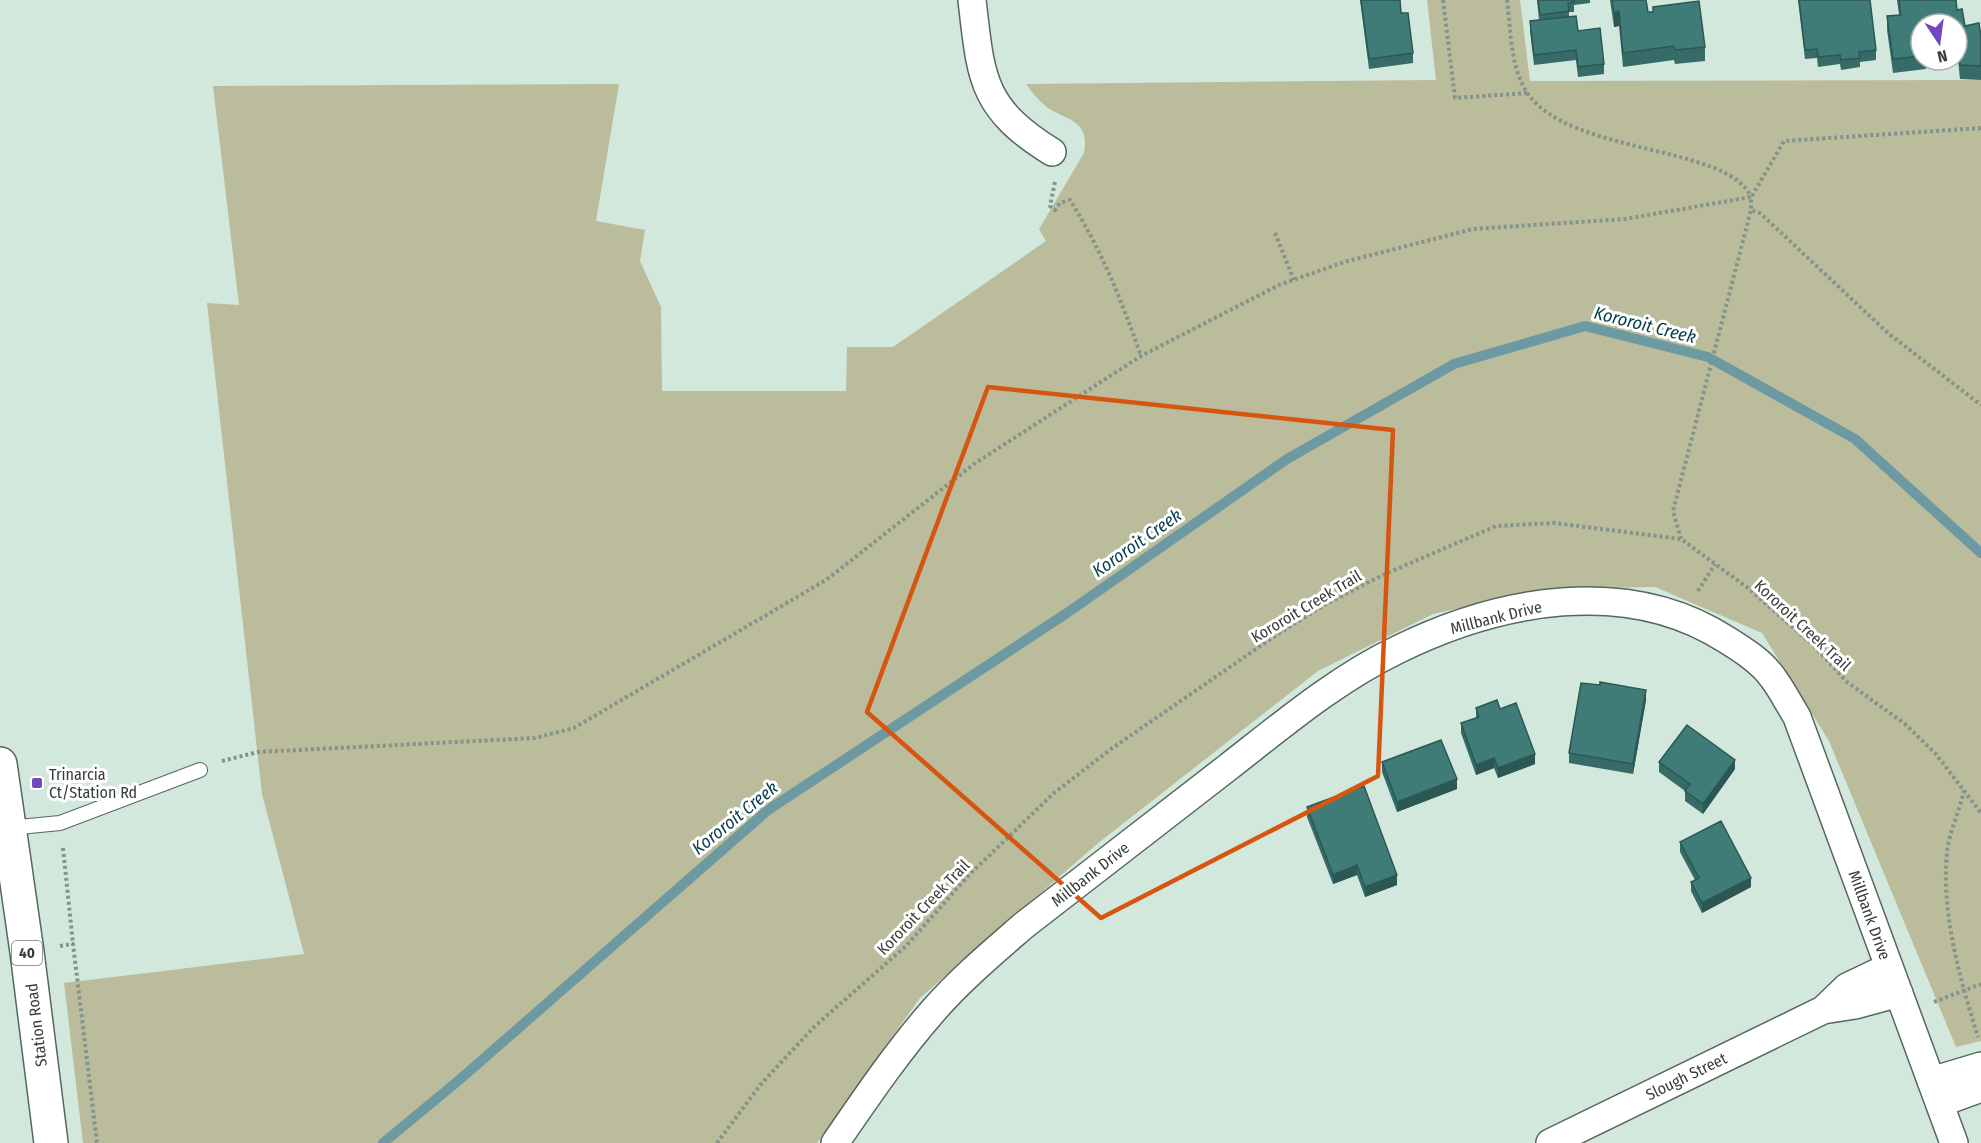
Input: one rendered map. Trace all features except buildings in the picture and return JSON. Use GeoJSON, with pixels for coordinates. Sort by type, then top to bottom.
{"type":"FeatureCollection","features":[{"type":"Feature","properties":{"kind":"main road","name":"Station Road"},"geometry":{"type":"LineString","coordinates":[[0,764],[51,1143]]}},
{"type":"Feature","properties":{"kind":"street"},"geometry":{"type":"LineString","coordinates":[[972,0],[979,67],[985,85],[1008,121],[1052,152]]}},
{"type":"Feature","properties":{"kind":"street","name":"Millbank Drive"},"geometry":{"type":"LineString","coordinates":[[835,1143],[893,1059],[934,1010],[978,966],[1023,926],[1312,702],[1395,651],[1451,626],[1545,604],[1618,601],[1657,608],[1686,617],[1714,631],[1744,651],[1773,676],[1797,717],[1954,1143]]}},
{"type":"Feature","properties":{"kind":"street","name":"Slough Street"},"geometry":{"type":"LineString","coordinates":[[1823,1010],[1847,987],[1889,967]]}},
{"type":"Feature","properties":{"kind":"street","name":"Slough Street"},"geometry":{"type":"LineString","coordinates":[[1550,1143],[1823,1010],[1855,1005],[1899,993]]}},
{"type":"Feature","properties":{"kind":"street"},"geometry":{"type":"LineString","coordinates":[[1936,1092],[1981,1066]]}},
{"type":"Feature","properties":{"kind":"street"},"geometry":{"type":"LineString","coordinates":[[1936,1092],[1981,1088]]}},
{"type":"Feature","properties":{"kind":"lane"},"geometry":{"type":"LineString","coordinates":[[9,828],[60,823],[200,770]]}},
{"type":"Feature","properties":{"kind":"path"},"geometry":{"type":"LineString","coordinates":[[1443,0],[1455,98],[1528,93]]}},
{"type":"Feature","properties":{"kind":"path"},"geometry":{"type":"LineString","coordinates":[[1507,0],[1514,54],[1528,93],[1544,111],[1571,126],[1710,166],[1736,177],[1747,187],[1751,197],[1751,210],[1673,511],[1681,539]]}},
{"type":"Feature","properties":{"kind":"path"},"geometry":{"type":"LineString","coordinates":[[200,770],[243,754],[258,752],[535,738],[574,728],[826,580],[974,464],[1141,356],[1229,309],[1294,280],[1344,262],[1473,229],[1625,219],[1751,197],[1784,141],[1981,128]]}},
{"type":"Feature","properties":{"kind":"path"},"geometry":{"type":"LineString","coordinates":[[1052,152],[1051,164],[1055,183],[1050,206],[1055,210],[1060,203],[1070,200],[1105,260],[1141,356]]}},
{"type":"Feature","properties":{"kind":"path"},"geometry":{"type":"LineString","coordinates":[[1751,210],[1760,213],[1889,334],[1981,405]]}},
{"type":"Feature","properties":{"kind":"path"},"geometry":{"type":"LineString","coordinates":[[1275,233],[1294,280]]}},
{"type":"Feature","properties":{"kind":"path","name":"Kororoit Creek Trail"},"geometry":{"type":"LineString","coordinates":[[717,1143],[761,1084],[815,1026],[906,946],[969,875],[1054,793],[1111,749],[1275,636],[1326,604],[1383,575],[1496,526],[1554,523],[1681,539],[1785,620],[1847,682],[1905,724],[1935,753],[1981,813]]}},
{"type":"Feature","properties":{"kind":"path"},"geometry":{"type":"LineString","coordinates":[[1697,592],[1715,564]]}},
{"type":"Feature","properties":{"kind":"path"},"geometry":{"type":"LineString","coordinates":[[1964,790],[1947,849],[1947,903],[1964,991],[1981,1047]]}},
{"type":"Feature","properties":{"kind":"path"},"geometry":{"type":"LineString","coordinates":[[60,823],[74,944]]}},
{"type":"Feature","properties":{"kind":"path"},"geometry":{"type":"LineString","coordinates":[[1926,1005],[1981,984]]}},
{"type":"Feature","properties":{"kind":"highlighted area"},"geometry":{"type":"Polygon","coordinates":[[[988,387],[1393,430],[1378,776],[1101,918],[867,712],[988,387]]]}},
{"type":"Feature","properties":{"kind":"green space"},"geometry":{"type":"Polygon","coordinates":[[[1427,0],[1520,0],[1530,81],[1981,80],[1981,1041],[1956,1047],[1829,741],[1762,633],[1655,587],[1548,589],[1433,614],[1318,671],[1097,844],[920,998],[817,1143],[83,1143],[64,983],[304,954],[262,794],[207,303],[239,305],[213,86],[619,84],[596,221],[645,230],[640,261],[661,307],[662,391],[846,391],[847,347],[893,347],[1046,241],[1039,229],[1084,153],[1084,134],[1076,123],[1048,108],[1026,84],[1436,80],[1427,0]]]}},
{"type":"Feature","properties":{"kind":"waterway","name":"Kororoit Creek"},"geometry":{"type":"LineString","coordinates":[[383,1143],[458,1081],[768,810],[1067,613],[1287,459],[1454,364],[1585,326],[1708,357],[1855,439],[1981,553]]}},
{"type":"Feature","properties":{"kind":"place","name":"Trinarcia Ct/Station Rd"},"geometry":{"type":"Point","coordinates":[37,783]}}]}
